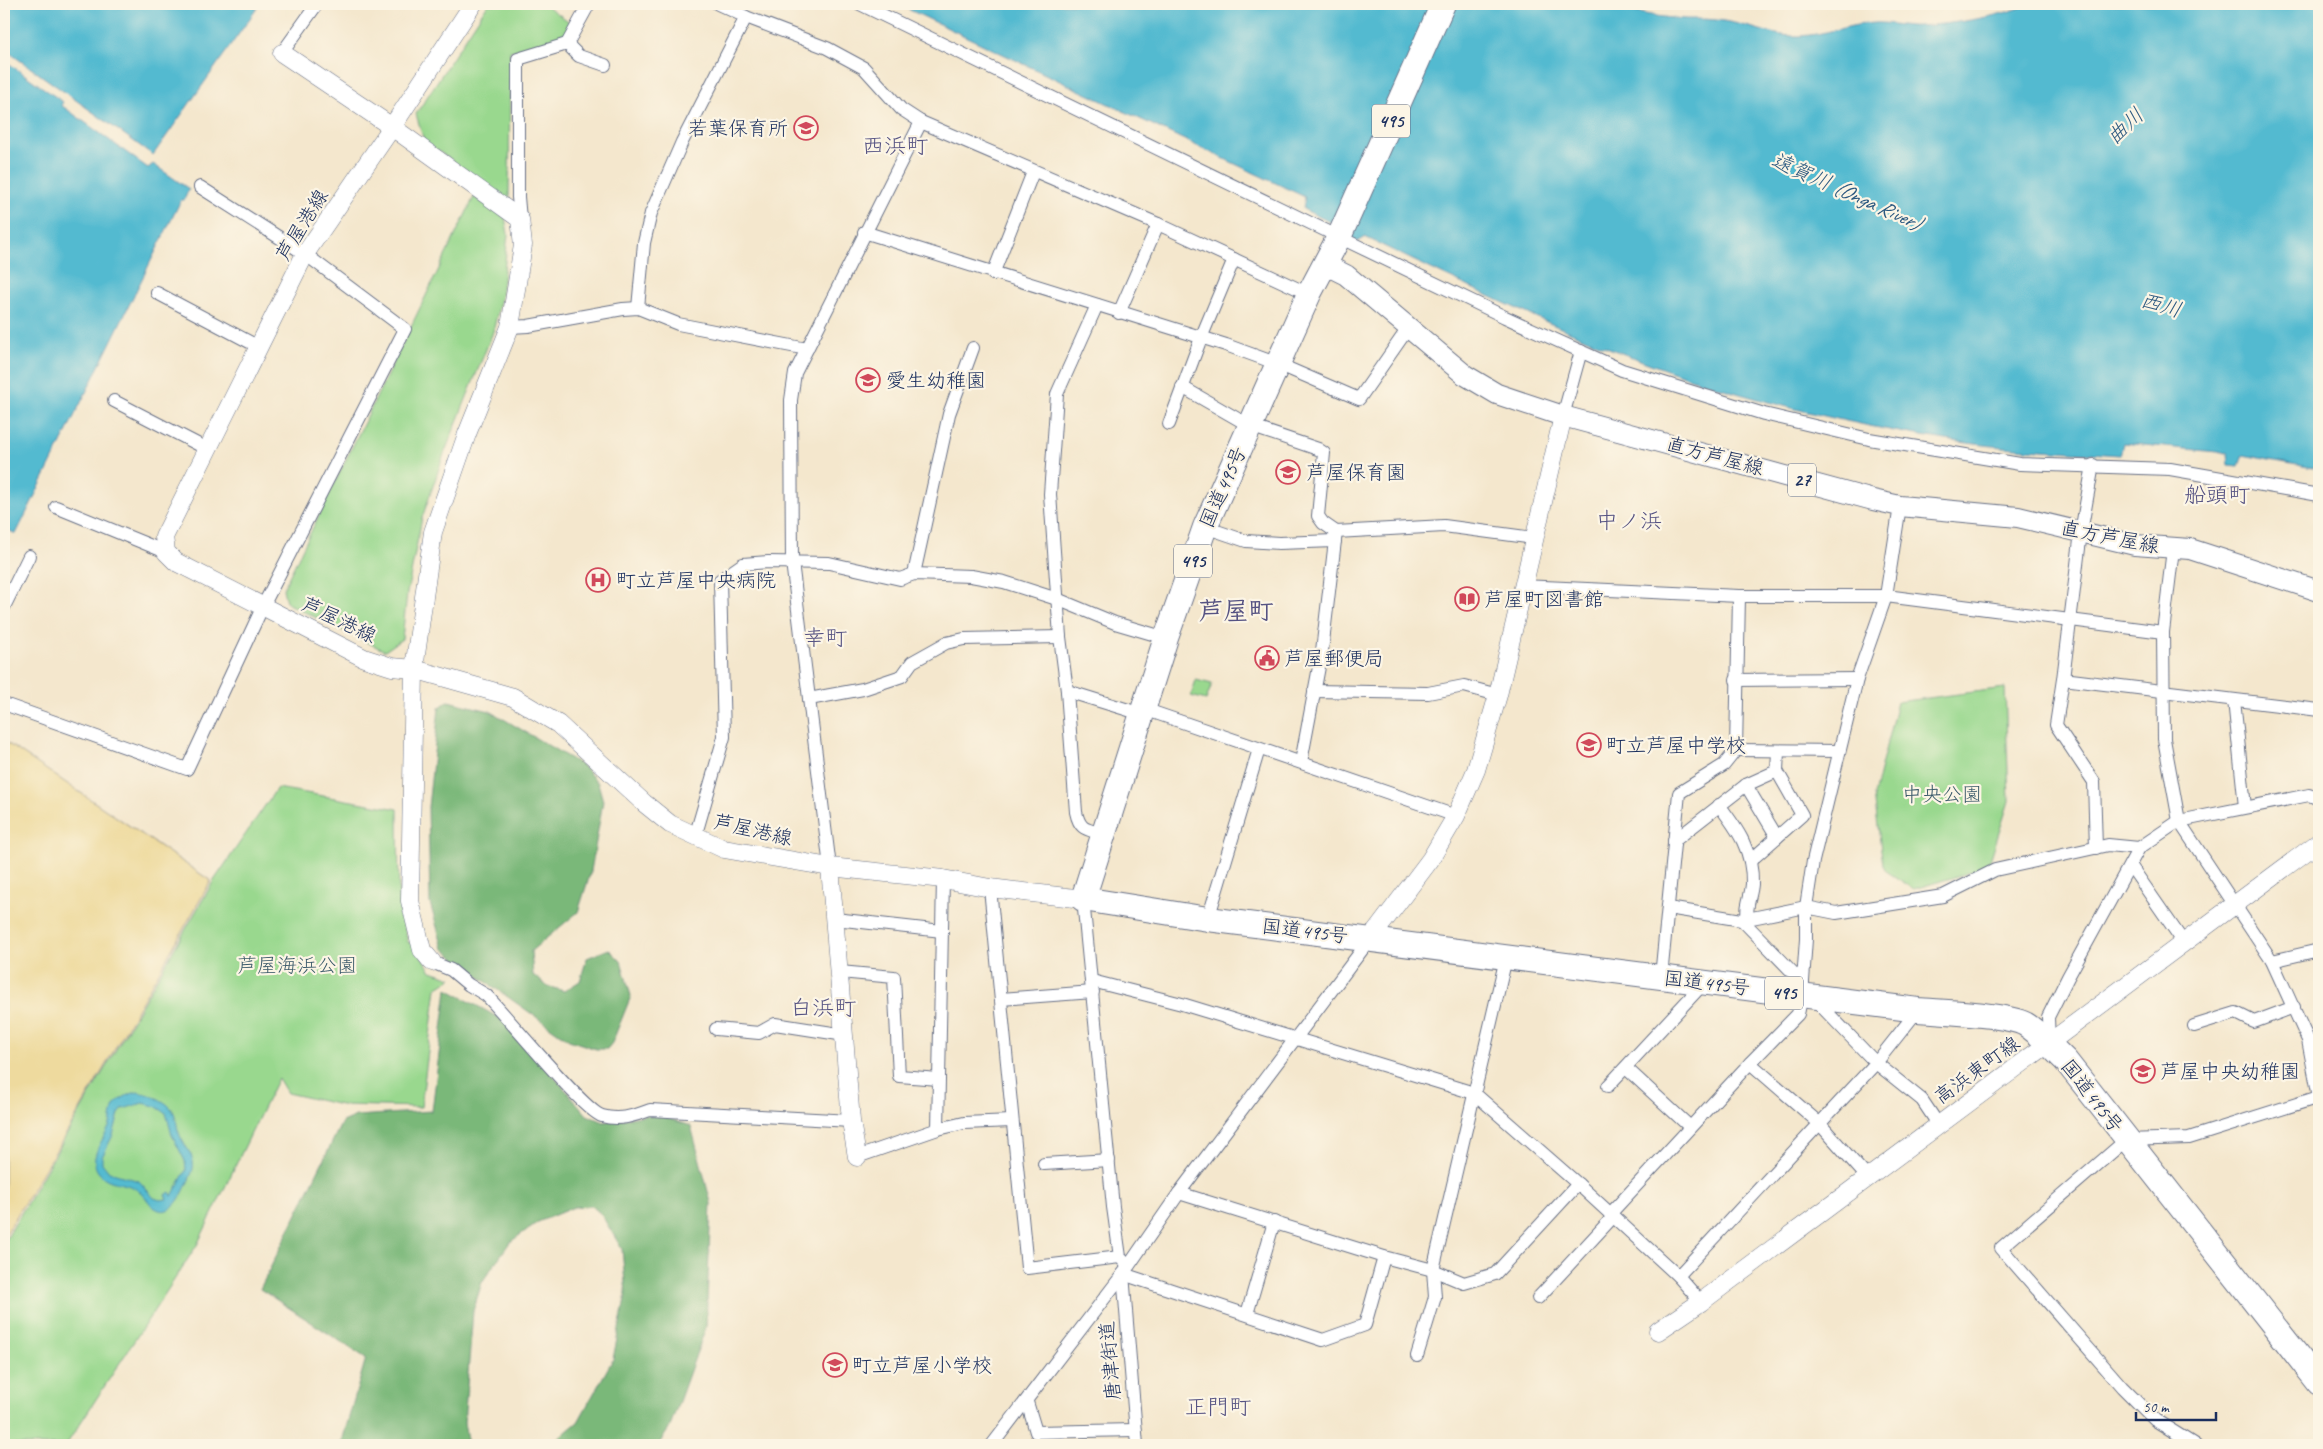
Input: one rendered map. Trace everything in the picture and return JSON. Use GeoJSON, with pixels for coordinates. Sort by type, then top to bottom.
{"type":"FeatureCollection","features":[{"type":"Feature","properties":{"kind":"highway","name":"国道495号"},"geometry":{"type":"LineString","coordinates":[[1443,4],[1340,237],[1309,294],[1205,527],[1166,638],[1083,899],[1208,919],[1371,938],[1506,958],[1661,977],[1810,992],[1918,1010],[2006,1019],[2022,1023],[2034,1030],[2065,1060],[2126,1140],[2318,1380]]}},
{"type":"Feature","properties":{"kind":"main road","name":"芦屋港線"},"geometry":{"type":"LineString","coordinates":[[473,4],[392,127],[304,254],[164,537],[166,552],[176,562],[364,658],[392,667],[414,669],[513,697],[558,724],[644,803],[670,824],[724,849],[830,867],[943,879],[990,888],[1083,899]]}},
{"type":"Feature","properties":{"kind":"main road"},"geometry":{"type":"LineString","coordinates":[[282,53],[392,127],[520,219],[523,245],[510,327],[467,434],[433,532],[414,669],[410,901],[422,950],[432,962]]}},
{"type":"Feature","properties":{"kind":"main road","name":"直方芦屋線"},"geometry":{"type":"LineString","coordinates":[[1326,265],[1346,275],[1465,375],[1496,394],[1563,416],[1900,506],[2018,517],[2135,545],[2190,549],[2319,591]]}},
{"type":"Feature","properties":{"kind":"main road"},"geometry":{"type":"LineString","coordinates":[[1371,938],[1430,860],[1456,816],[1476,770],[1498,695],[1563,416]]}},
{"type":"Feature","properties":{"kind":"main road","name":"高浜東町線"},"geometry":{"type":"LineString","coordinates":[[1658,1331],[1701,1302],[2319,842]]}},
{"type":"Feature","properties":{"kind":"main road"},"geometry":{"type":"LineString","coordinates":[[830,867],[851,1121],[857,1157]]}},
{"type":"Feature","properties":{"kind":"street"},"geometry":{"type":"LineString","coordinates":[[282,53],[317,4]]}},
{"type":"Feature","properties":{"kind":"street"},"geometry":{"type":"LineString","coordinates":[[520,219],[518,188],[518,59],[567,44],[589,4]]}},
{"type":"Feature","properties":{"kind":"street"},"geometry":{"type":"LineString","coordinates":[[718,4],[746,17],[827,48],[864,68],[901,109],[921,122],[1033,172],[1158,224],[1309,294]]}},
{"type":"Feature","properties":{"kind":"street"},"geometry":{"type":"LineString","coordinates":[[860,4],[1340,237],[1622,370],[1764,414],[1847,435],[2020,464],[2170,469],[2319,495]]}},
{"type":"Feature","properties":{"kind":"street"},"geometry":{"type":"LineString","coordinates":[[638,308],[644,243],[651,213],[682,142],[746,17]]}},
{"type":"Feature","properties":{"kind":"street"},"geometry":{"type":"LineString","coordinates":[[567,44],[579,56],[605,65]]}},
{"type":"Feature","properties":{"kind":"street"},"geometry":{"type":"LineString","coordinates":[[830,867],[792,562],[791,400],[795,373],[864,232],[921,122]]}},
{"type":"Feature","properties":{"kind":"street"},"geometry":{"type":"LineString","coordinates":[[993,274],[1033,172]]}},
{"type":"Feature","properties":{"kind":"street"},"geometry":{"type":"LineString","coordinates":[[4,704],[187,769],[263,606],[405,330],[304,254],[200,187]]}},
{"type":"Feature","properties":{"kind":"street"},"geometry":{"type":"LineString","coordinates":[[1119,313],[1158,224]]}},
{"type":"Feature","properties":{"kind":"street"},"geometry":{"type":"LineString","coordinates":[[864,232],[1201,338],[1278,364],[1359,399],[1409,327]]}},
{"type":"Feature","properties":{"kind":"street"},"geometry":{"type":"LineString","coordinates":[[1169,424],[1201,338],[1234,259]]}},
{"type":"Feature","properties":{"kind":"street"},"geometry":{"type":"LineString","coordinates":[[157,294],[259,348]]}},
{"type":"Feature","properties":{"kind":"street"},"geometry":{"type":"LineString","coordinates":[[1096,305],[1057,394],[1050,494],[1060,637],[1078,823],[1083,828],[1103,834]]}},
{"type":"Feature","properties":{"kind":"street"},"geometry":{"type":"LineString","coordinates":[[510,327],[528,326],[585,315],[638,308],[678,324],[807,349]]}},
{"type":"Feature","properties":{"kind":"street"},"geometry":{"type":"LineString","coordinates":[[914,574],[950,414],[973,348]]}},
{"type":"Feature","properties":{"kind":"street"},"geometry":{"type":"LineString","coordinates":[[1563,416],[1581,351]]}},
{"type":"Feature","properties":{"kind":"street"},"geometry":{"type":"LineString","coordinates":[[1182,387],[1250,426],[1318,449],[1324,453],[1318,516],[1336,536]]}},
{"type":"Feature","properties":{"kind":"street"},"geometry":{"type":"LineString","coordinates":[[114,401],[207,449]]}},
{"type":"Feature","properties":{"kind":"street"},"geometry":{"type":"LineString","coordinates":[[2093,465],[2081,532],[2056,725],[2094,782],[2096,848]]}},
{"type":"Feature","properties":{"kind":"street"},"geometry":{"type":"LineString","coordinates":[[1538,1298],[1690,1127],[1750,1062],[1798,1014],[1810,992],[1806,939],[1806,907],[1813,861],[1857,679],[1886,596],[1900,506]]}},
{"type":"Feature","properties":{"kind":"street"},"geometry":{"type":"LineString","coordinates":[[56,507],[166,552]]}},
{"type":"Feature","properties":{"kind":"street"},"geometry":{"type":"LineString","coordinates":[[1205,527],[1246,541],[1336,536],[1444,526],[1534,538]]}},
{"type":"Feature","properties":{"kind":"street"},"geometry":{"type":"LineString","coordinates":[[1301,762],[1322,651],[1336,536]]}},
{"type":"Feature","properties":{"kind":"street"},"geometry":{"type":"LineString","coordinates":[[2173,549],[2163,632],[2164,739],[2179,821],[2236,904],[2272,961],[2308,1040],[2319,1097],[2189,1138],[2126,1140],[2000,1248],[2122,1387],[2155,1420],[2194,1445]]}},
{"type":"Feature","properties":{"kind":"street"},"geometry":{"type":"LineString","coordinates":[[4,607],[29,556]]}},
{"type":"Feature","properties":{"kind":"street"},"geometry":{"type":"LineString","coordinates":[[695,837],[724,737],[720,580],[743,564],[768,562],[829,563],[900,579],[914,574],[971,576],[1004,582],[1057,599],[1116,623],[1166,638]]}},
{"type":"Feature","properties":{"kind":"street"},"geometry":{"type":"LineString","coordinates":[[1522,586],[1739,596],[1886,596],[2163,632]]}},
{"type":"Feature","properties":{"kind":"street"},"geometry":{"type":"LineString","coordinates":[[1661,977],[1679,793],[1724,765],[1736,750],[1739,596]]}},
{"type":"Feature","properties":{"kind":"street"},"geometry":{"type":"LineString","coordinates":[[809,699],[863,689],[902,676],[912,662],[946,643],[964,639],[1060,637]]}},
{"type":"Feature","properties":{"kind":"street"},"geometry":{"type":"LineString","coordinates":[[2063,678],[2319,710]]}},
{"type":"Feature","properties":{"kind":"street"},"geometry":{"type":"LineString","coordinates":[[1736,680],[1857,679]]}},
{"type":"Feature","properties":{"kind":"street"},"geometry":{"type":"LineString","coordinates":[[1314,692],[1428,693],[1464,686],[1498,695]]}},
{"type":"Feature","properties":{"kind":"street"},"geometry":{"type":"LineString","coordinates":[[1066,691],[1135,712],[1144,709],[1456,816]]}},
{"type":"Feature","properties":{"kind":"street"},"geometry":{"type":"LineString","coordinates":[[2234,700],[2245,807]]}},
{"type":"Feature","properties":{"kind":"street"},"geometry":{"type":"LineString","coordinates":[[1208,919],[1259,749]]}},
{"type":"Feature","properties":{"kind":"street"},"geometry":{"type":"LineString","coordinates":[[1736,750],[1839,751]]}},
{"type":"Feature","properties":{"kind":"street"},"geometry":{"type":"LineString","coordinates":[[1750,861],[1802,815],[1777,771],[1778,751]]}},
{"type":"Feature","properties":{"kind":"street"},"geometry":{"type":"LineString","coordinates":[[1674,841],[1746,786],[1777,771]]}},
{"type":"Feature","properties":{"kind":"street"},"geometry":{"type":"LineString","coordinates":[[1746,786],[1777,837]]}},
{"type":"Feature","properties":{"kind":"street"},"geometry":{"type":"LineString","coordinates":[[2049,1044],[2048,1017],[2138,848],[2179,821],[2309,795],[2319,799]]}},
{"type":"Feature","properties":{"kind":"street"},"geometry":{"type":"LineString","coordinates":[[1719,805],[1742,836],[1750,861],[1752,885],[1745,920]]}},
{"type":"Feature","properties":{"kind":"street"},"geometry":{"type":"LineString","coordinates":[[1668,908],[1745,920],[1806,907],[1836,913],[1943,896],[1995,870],[2108,845],[2138,848]]}},
{"type":"Feature","properties":{"kind":"street"},"geometry":{"type":"LineString","coordinates":[[2130,864],[2184,943]]}},
{"type":"Feature","properties":{"kind":"street"},"geometry":{"type":"LineString","coordinates":[[938,1129],[943,879]]}},
{"type":"Feature","properties":{"kind":"street"},"geometry":{"type":"LineString","coordinates":[[990,888],[1027,1268],[1124,1266],[1247,1314],[1322,1340],[1365,1325],[1384,1256]]}},
{"type":"Feature","properties":{"kind":"street","name":"唐津街道"},"geometry":{"type":"LineString","coordinates":[[1083,899],[1109,1160],[1124,1266],[1137,1445]]}},
{"type":"Feature","properties":{"kind":"street"},"geometry":{"type":"LineString","coordinates":[[835,919],[942,931]]}},
{"type":"Feature","properties":{"kind":"street"},"geometry":{"type":"LineString","coordinates":[[1745,920],[1822,1007],[1876,1063],[1922,1100],[1938,1124]]}},
{"type":"Feature","properties":{"kind":"street"},"geometry":{"type":"LineString","coordinates":[[992,1445],[1027,1402],[1124,1266],[1371,938]]}},
{"type":"Feature","properties":{"kind":"street"},"geometry":{"type":"LineString","coordinates":[[2272,961],[2319,950]]}},
{"type":"Feature","properties":{"kind":"street"},"geometry":{"type":"LineString","coordinates":[[1417,1356],[1435,1297],[1433,1270],[1506,958]]}},
{"type":"Feature","properties":{"kind":"street"},"geometry":{"type":"LineString","coordinates":[[432,962],[451,970],[469,985],[486,995],[581,1099],[599,1116],[630,1118],[650,1110],[851,1121]]}},
{"type":"Feature","properties":{"kind":"street"},"geometry":{"type":"LineString","coordinates":[[840,972],[894,977],[899,1076],[939,1079]]}},
{"type":"Feature","properties":{"kind":"street"},"geometry":{"type":"LineString","coordinates":[[1608,1086],[1704,982]]}},
{"type":"Feature","properties":{"kind":"street"},"geometry":{"type":"LineString","coordinates":[[1000,999],[1092,986],[1182,1004],[1474,1094],[1578,1184],[1678,1276],[1701,1302]]}},
{"type":"Feature","properties":{"kind":"street"},"geometry":{"type":"LineString","coordinates":[[2194,1026],[2236,1014],[2254,1022],[2294,1007]]}},
{"type":"Feature","properties":{"kind":"street"},"geometry":{"type":"LineString","coordinates":[[1678,1276],[1876,1063],[1918,1010]]}},
{"type":"Feature","properties":{"kind":"street"},"geometry":{"type":"LineString","coordinates":[[716,1029],[758,1033],[775,1024],[845,1035]]}},
{"type":"Feature","properties":{"kind":"street"},"geometry":{"type":"LineString","coordinates":[[1750,1062],[1819,1123],[1867,1177]]}},
{"type":"Feature","properties":{"kind":"street"},"geometry":{"type":"LineString","coordinates":[[1626,1068],[1690,1127]]}},
{"type":"Feature","properties":{"kind":"street"},"geometry":{"type":"LineString","coordinates":[[857,1157],[938,1129],[964,1123],[1012,1121]]}},
{"type":"Feature","properties":{"kind":"street"},"geometry":{"type":"LineString","coordinates":[[1044,1164],[1109,1160]]}},
{"type":"Feature","properties":{"kind":"street"},"geometry":{"type":"LineString","coordinates":[[1180,1192],[1433,1270],[1464,1283],[1496,1274],[1578,1184]]}},
{"type":"Feature","properties":{"kind":"street"},"geometry":{"type":"LineString","coordinates":[[1247,1314],[1274,1222]]}},
{"type":"Feature","properties":{"kind":"street"},"geometry":{"type":"LineString","coordinates":[[1027,1402],[1036,1432],[1135,1430]]}},
{"type":"Feature","properties":{"kind":"green space"},"geometry":{"type":"Polygon","coordinates":[[[488,4],[544,4],[574,25],[565,43],[510,51],[509,200],[424,141],[416,114],[488,4]]]}},
{"type":"Feature","properties":{"kind":"green space"},"geometry":{"type":"Polygon","coordinates":[[[474,197],[505,217],[508,234],[501,298],[493,332],[444,454],[422,518],[407,593],[402,639],[385,651],[290,605],[286,602],[283,589],[474,197]]]}},
{"type":"Feature","properties":{"kind":"green space"},"geometry":{"type":"Polygon","coordinates":[[[1196,680],[1212,684],[1206,700],[1191,696],[1196,680]]]}},
{"type":"Feature","properties":{"kind":"green space","name":"中央公園"},"geometry":{"type":"Polygon","coordinates":[[[2005,688],[2009,801],[1988,867],[1914,889],[1886,871],[1883,865],[1874,795],[1897,702],[2005,688]]]}},
{"type":"Feature","properties":{"kind":"green space"},"geometry":{"type":"Polygon","coordinates":[[[448,701],[490,711],[583,766],[598,783],[603,801],[591,871],[578,912],[531,951],[533,975],[547,986],[564,991],[580,981],[587,958],[609,949],[621,961],[631,996],[612,1043],[607,1049],[596,1049],[569,1040],[465,967],[443,948],[430,903],[428,807],[439,708],[448,701]]]}},
{"type":"Feature","properties":{"kind":"green space","name":"芦屋海浜公園"},"geometry":{"type":"Polygon","coordinates":[[[277,788],[398,809],[399,904],[408,942],[414,945],[431,971],[452,978],[436,988],[421,1107],[341,1105],[287,1093],[278,1078],[197,1245],[66,1445],[4,1445],[4,1243],[213,882],[277,788]]]}},
{"type":"Feature","properties":{"kind":"green space"},"geometry":{"type":"Polygon","coordinates":[[[447,989],[508,1023],[587,1115],[604,1122],[655,1114],[691,1126],[711,1203],[706,1327],[669,1429],[658,1445],[550,1445],[578,1422],[613,1359],[626,1294],[622,1249],[601,1214],[592,1206],[574,1207],[538,1222],[510,1242],[482,1282],[473,1311],[464,1423],[468,1445],[341,1445],[366,1358],[260,1289],[342,1122],[356,1116],[432,1111],[447,989]]]}},
{"type":"Feature","properties":{"kind":"sand"},"geometry":{"type":"Polygon","coordinates":[[[4,741],[211,881],[70,1127],[4,1237],[4,741]]]}},
{"type":"Feature","properties":{"kind":"water"},"geometry":{"type":"Polygon","coordinates":[[[4,4],[260,4],[153,155],[4,49],[4,4]]]}},
{"type":"Feature","properties":{"kind":"water"},"geometry":{"type":"Polygon","coordinates":[[[897,4],[1609,4],[1648,15],[1719,20],[1780,35],[1799,36],[1865,24],[1880,23],[1919,26],[1961,22],[2005,13],[2030,4],[2319,4],[2319,469],[2243,455],[2239,466],[2229,465],[2228,453],[2123,443],[2120,455],[2011,448],[1946,440],[1868,426],[1790,408],[1691,378],[1596,343],[1549,323],[1365,237],[1350,246],[1336,225],[1303,209],[1305,197],[897,4]]]}},
{"type":"Feature","properties":{"kind":"water"},"geometry":{"type":"Polygon","coordinates":[[[4,60],[63,102],[61,105],[148,168],[153,164],[189,189],[184,200],[181,200],[16,534],[4,528],[4,60]]]}},
{"type":"Feature","properties":{"kind":"water"},"geometry":{"type":"Polygon","coordinates":[[[137,1092],[155,1097],[171,1108],[181,1138],[192,1158],[193,1169],[186,1187],[178,1201],[168,1210],[162,1211],[155,1208],[139,1191],[103,1177],[96,1167],[96,1154],[110,1124],[114,1107],[117,1102],[126,1096],[137,1092]],[[143,1103],[123,1109],[119,1114],[113,1135],[102,1157],[102,1163],[109,1172],[139,1181],[154,1198],[160,1200],[167,1199],[165,1195],[170,1192],[172,1196],[186,1170],[185,1161],[172,1135],[166,1113],[155,1106],[143,1103]]]}},
{"type":"Feature","properties":{"kind":"place","name":"若葉保育所"},"geometry":{"type":"Point","coordinates":[806,128]}},
{"type":"Feature","properties":{"kind":"place","name":"愛生幼稚園"},"geometry":{"type":"Point","coordinates":[868,380]}},
{"type":"Feature","properties":{"kind":"place","name":"芦屋保育園"},"geometry":{"type":"Point","coordinates":[1288,472]}},
{"type":"Feature","properties":{"kind":"place","name":"町立芦屋中央病院"},"geometry":{"type":"Point","coordinates":[598,580]}},
{"type":"Feature","properties":{"kind":"place","name":"芦屋町図書館"},"geometry":{"type":"Point","coordinates":[1467,599]}},
{"type":"Feature","properties":{"kind":"place","name":"芦屋郵便局"},"geometry":{"type":"Point","coordinates":[1267,658]}},
{"type":"Feature","properties":{"kind":"place","name":"町立芦屋中学校"},"geometry":{"type":"Point","coordinates":[1589,745]}},
{"type":"Feature","properties":{"kind":"place","name":"芦屋中央幼稚園"},"geometry":{"type":"Point","coordinates":[2143,1071]}},
{"type":"Feature","properties":{"kind":"place","name":"町立芦屋小学校"},"geometry":{"type":"Point","coordinates":[835,1365]}},
{"type":"Feature","properties":{"kind":"district","name":"西浜町"},"geometry":{"type":"Point","coordinates":[895,146]}},
{"type":"Feature","properties":{"kind":"district","name":"船頭町"},"geometry":{"type":"Point","coordinates":[2217,495]}},
{"type":"Feature","properties":{"kind":"district","name":"中ノ浜"},"geometry":{"type":"Point","coordinates":[1629,521]}},
{"type":"Feature","properties":{"kind":"district","name":"芦屋町"},"geometry":{"type":"Point","coordinates":[1236,611]}},
{"type":"Feature","properties":{"kind":"district","name":"幸町"},"geometry":{"type":"Point","coordinates":[825,638]}},
{"type":"Feature","properties":{"kind":"district","name":"白浜町"},"geometry":{"type":"Point","coordinates":[823,1008]}},
{"type":"Feature","properties":{"kind":"district","name":"正門町"},"geometry":{"type":"Point","coordinates":[1218,1407]}},
{"type":"Feature","properties":{"kind":"water label","name":"曲川"},"geometry":{"type":"Point","coordinates":[2125,126]}},
{"type":"Feature","properties":{"kind":"water label","name":"遠賀川 (Onga River)"},"geometry":{"type":"Point","coordinates":[1846,191]}},
{"type":"Feature","properties":{"kind":"water label","name":"西川"},"geometry":{"type":"Point","coordinates":[2161,305]}}]}
